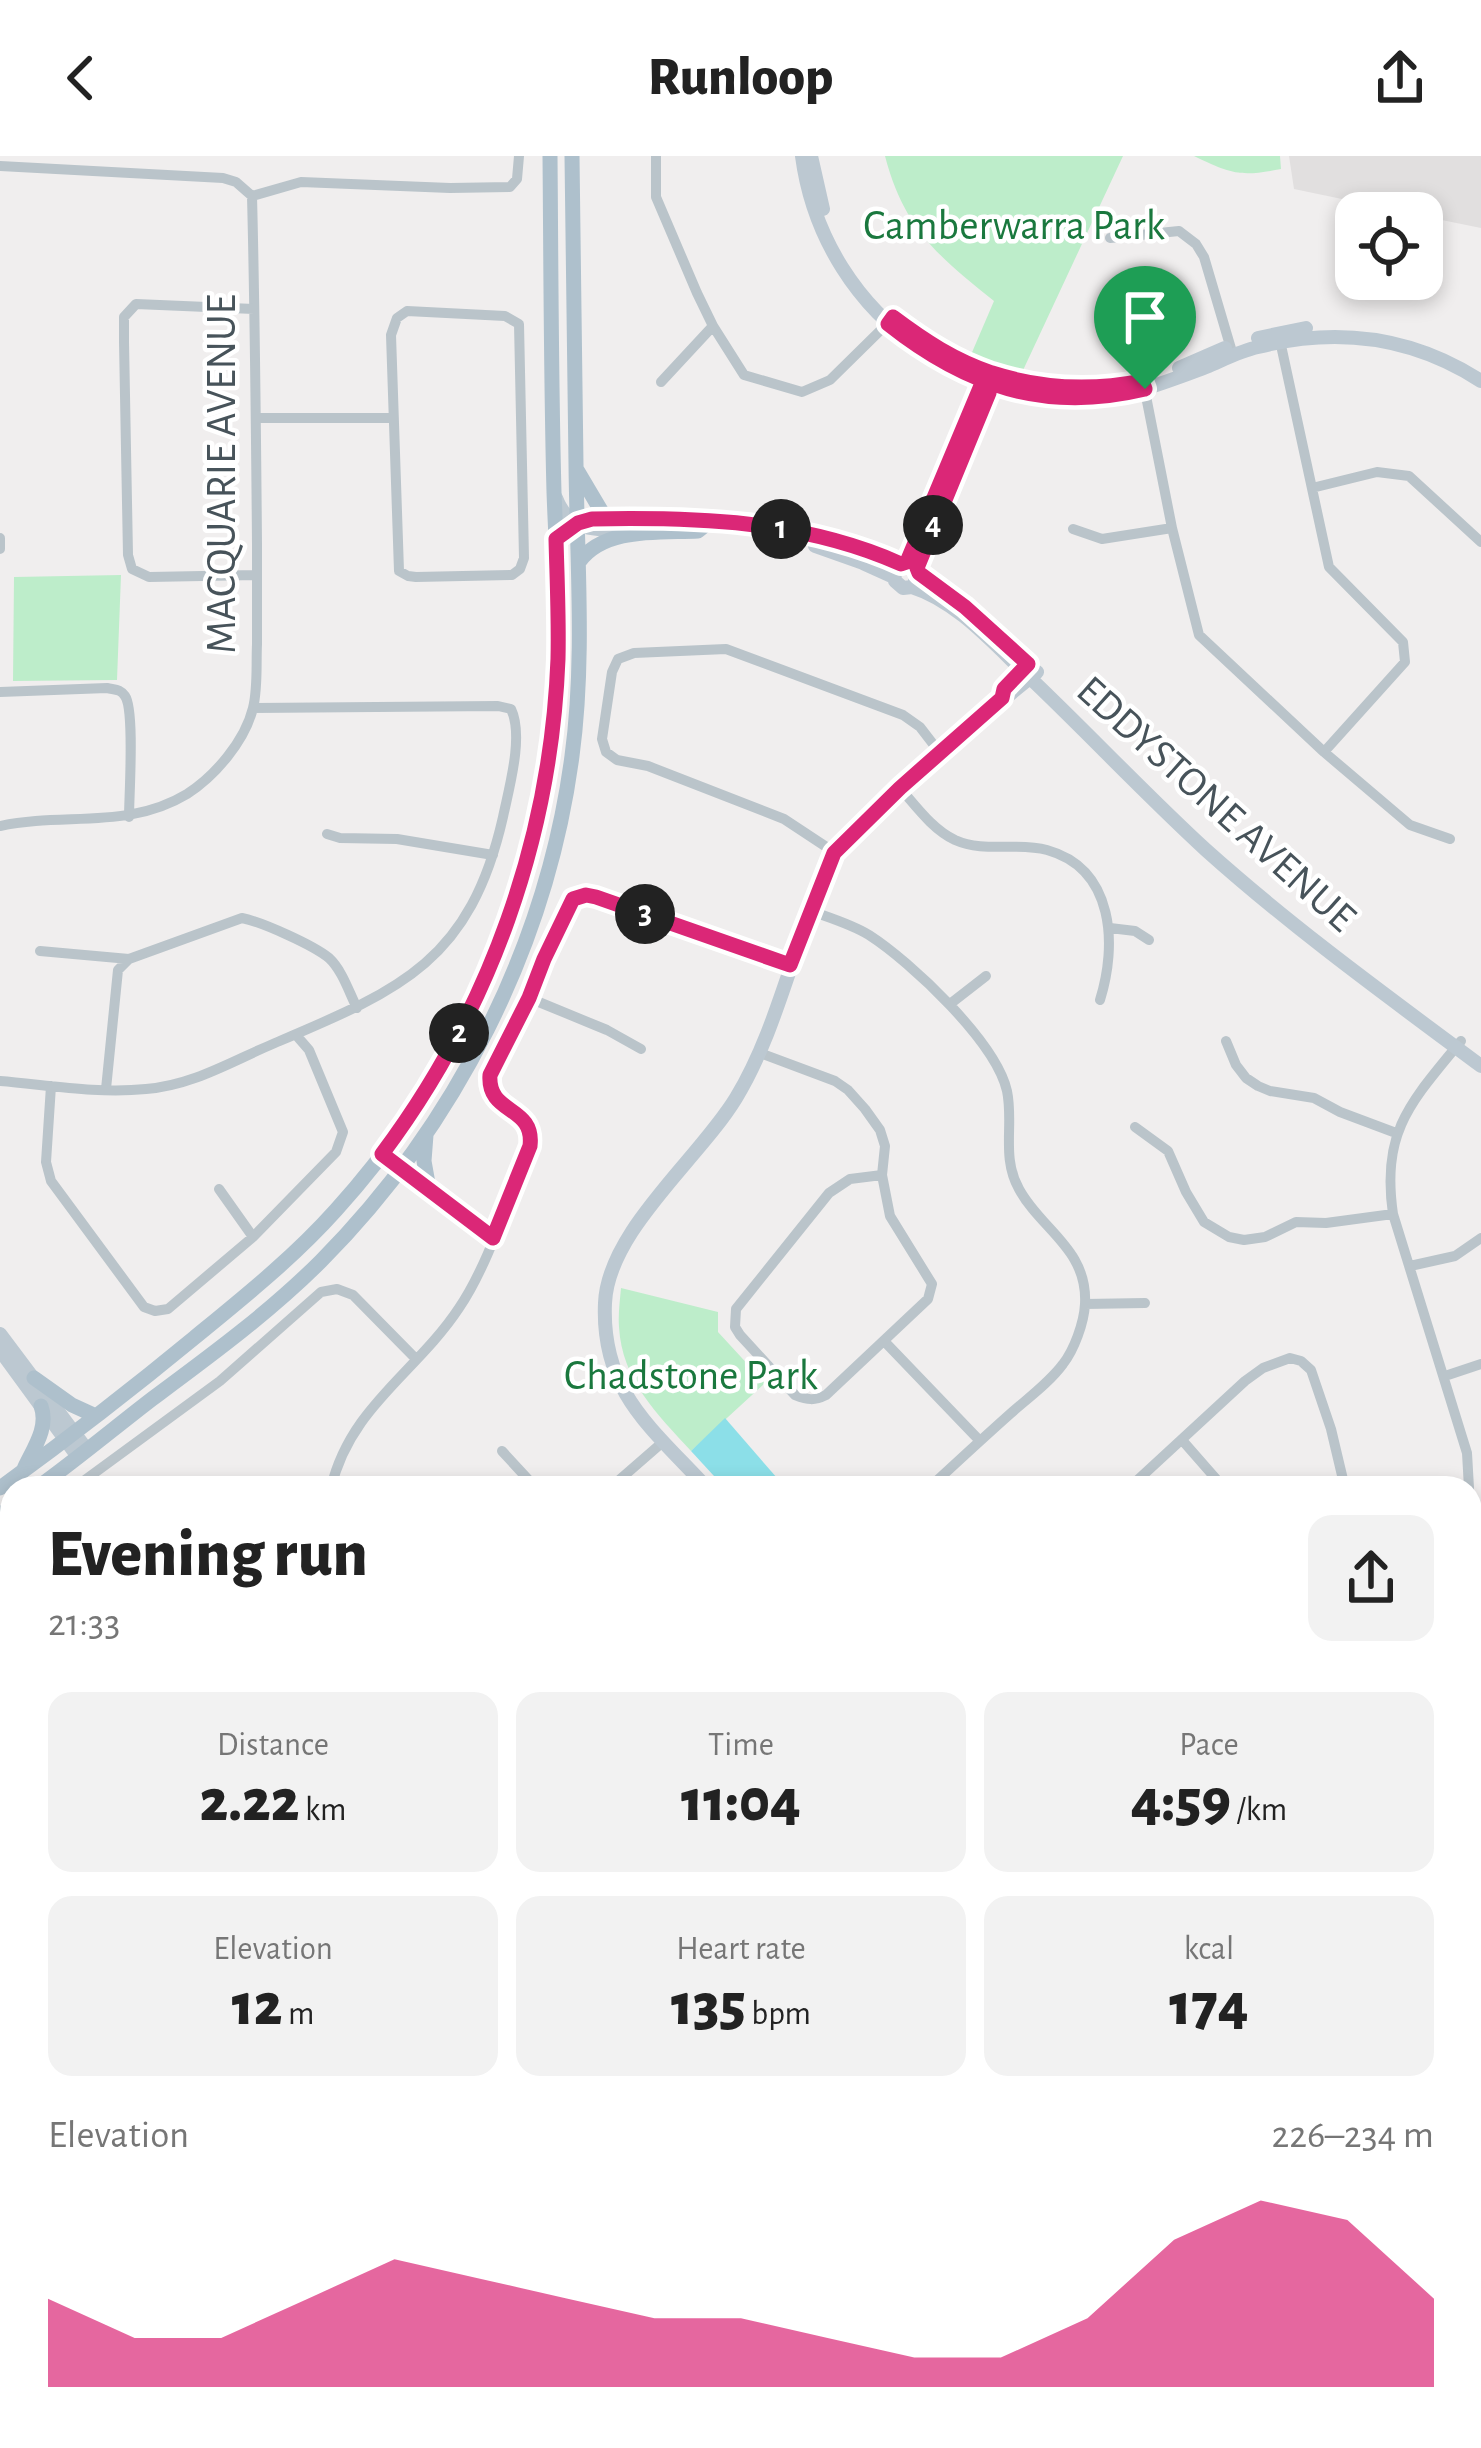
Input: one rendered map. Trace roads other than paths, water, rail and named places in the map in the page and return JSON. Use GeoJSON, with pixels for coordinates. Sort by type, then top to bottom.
{"type":"FeatureCollection","features":[{"type":"Feature","properties":{"kind":"main road"},"geometry":{"type":"LineString","coordinates":[[16,1476],[269,1277],[337,1209],[434,1079],[497,952],[527,863],[544,789],[558,661],[550,156]]}},
{"type":"Feature","properties":{"kind":"main road"},"geometry":{"type":"LineString","coordinates":[[53,1476],[280,1298],[349,1231],[427,1132],[491,1022],[519,958],[558,830],[577,697],[572,156]]}},
{"type":"Feature","properties":{"kind":"main road"},"geometry":{"type":"LineString","coordinates":[[576,467],[606,519]]}},
{"type":"Feature","properties":{"kind":"main road"},"geometry":{"type":"LineString","coordinates":[[579,562],[587,550],[612,539],[703,527]]}},
{"type":"Feature","properties":{"kind":"main road"},"geometry":{"type":"LineString","coordinates":[[427,1132],[424,1161],[429,1189]]}},
{"type":"Feature","properties":{"kind":"main road"},"geometry":{"type":"LineString","coordinates":[[34,1378],[96,1416]]}},
{"type":"Feature","properties":{"kind":"main road"},"geometry":{"type":"LineString","coordinates":[[22,1472],[42,1432],[45,1416],[41,1406]]}},
{"type":"Feature","properties":{"kind":"street"},"geometry":{"type":"LineString","coordinates":[[162,156],[162,174]]}},
{"type":"Feature","properties":{"kind":"street"},"geometry":{"type":"LineString","coordinates":[[0,166],[32,162],[223,178],[253,196],[301,182],[510,187],[518,178],[518,156]]}},
{"type":"Feature","properties":{"kind":"street"},"geometry":{"type":"LineString","coordinates":[[656,156],[656,197],[713,326],[745,375],[802,392],[830,380],[890,320]]}},
{"type":"Feature","properties":{"kind":"street"},"geometry":{"type":"LineString","coordinates":[[806,156],[842,252],[890,320],[989,379],[1055,387],[1144,385],[1232,351],[1309,328],[1338,327],[1394,333],[1481,370]]}},
{"type":"Feature","properties":{"kind":"street","name":"MACQUARIE AVENUE"},"geometry":{"type":"LineString","coordinates":[[0,826],[129,817],[155,809],[189,793],[214,771],[231,752],[253,708],[257,575],[253,196]]}},
{"type":"Feature","properties":{"kind":"street"},"geometry":{"type":"LineString","coordinates":[[1110,238],[1178,231],[1196,244],[1204,256],[1232,351]]}},
{"type":"Feature","properties":{"kind":"street"},"geometry":{"type":"LineString","coordinates":[[254,309],[136,304],[124,317],[124,342],[132,569],[149,577],[257,575]]}},
{"type":"Feature","properties":{"kind":"street"},"geometry":{"type":"LineString","coordinates":[[407,311],[505,316],[519,324],[524,559],[520,569],[512,575],[408,577],[400,571],[392,418],[391,335],[397,318],[407,311]]}},
{"type":"Feature","properties":{"kind":"street"},"geometry":{"type":"LineString","coordinates":[[661,382],[713,326]]}},
{"type":"Feature","properties":{"kind":"street"},"geometry":{"type":"LineString","coordinates":[[1279,338],[1379,340],[1436,358],[1481,382]]}},
{"type":"Feature","properties":{"kind":"street"},"geometry":{"type":"LineString","coordinates":[[1279,338],[1329,567],[1403,642],[1405,662],[1324,752]]}},
{"type":"Feature","properties":{"kind":"street"},"geometry":{"type":"LineString","coordinates":[[908,572],[989,379]]}},
{"type":"Feature","properties":{"kind":"street"},"geometry":{"type":"LineString","coordinates":[[1144,385],[1199,635],[1410,825],[1450,839]]}},
{"type":"Feature","properties":{"kind":"street"},"geometry":{"type":"LineString","coordinates":[[256,418],[392,418]]}},
{"type":"Feature","properties":{"kind":"street"},"geometry":{"type":"LineString","coordinates":[[1312,488],[1377,472],[1409,476],[1481,542]]}},
{"type":"Feature","properties":{"kind":"street"},"geometry":{"type":"LineString","coordinates":[[554,493],[558,506],[577,524]]}},
{"type":"Feature","properties":{"kind":"street","name":"EDDYSTONE AVENUE"},"geometry":{"type":"LineString","coordinates":[[556,539],[577,524],[606,519],[698,518],[830,541],[908,572],[965,607],[1267,892],[1481,1066]]}},
{"type":"Feature","properties":{"kind":"street","name":"EDDYSTONE AVENUE"},"geometry":{"type":"LineString","coordinates":[[577,524],[592,530],[703,527],[751,532],[908,572]]}},
{"type":"Feature","properties":{"kind":"street"},"geometry":{"type":"LineString","coordinates":[[1073,529],[1102,539],[1172,527]]}},
{"type":"Feature","properties":{"kind":"street"},"geometry":{"type":"LineString","coordinates":[[0,538],[0,549]]}},
{"type":"Feature","properties":{"kind":"street"},"geometry":{"type":"LineString","coordinates":[[834,853],[784,820],[606,752],[602,739],[618,659],[634,653],[726,649],[903,715],[940,753]]}},
{"type":"Feature","properties":{"kind":"street"},"geometry":{"type":"LineString","coordinates":[[696,1476],[618,1383],[609,1359],[605,1299],[609,1280],[625,1243],[722,1121],[760,1053],[834,853],[1002,698],[1004,689],[1029,671]]}},
{"type":"Feature","properties":{"kind":"street"},"geometry":{"type":"LineString","coordinates":[[0,692],[107,688],[124,695],[130,730],[129,817]]}},
{"type":"Feature","properties":{"kind":"street"},"geometry":{"type":"LineString","coordinates":[[0,1081],[142,1090],[205,1076],[357,1008],[410,977],[445,944],[477,898],[493,855],[512,770],[517,721],[512,710],[498,706],[253,708]]}},
{"type":"Feature","properties":{"kind":"street"},"geometry":{"type":"LineString","coordinates":[[900,788],[950,838],[975,846],[1048,850],[1065,857],[1092,880],[1110,928],[1107,978],[1100,1000]]}},
{"type":"Feature","properties":{"kind":"street"},"geometry":{"type":"LineString","coordinates":[[327,834],[397,838],[493,855]]}},
{"type":"Feature","properties":{"kind":"street"},"geometry":{"type":"LineString","coordinates":[[335,1476],[352,1432],[440,1335],[470,1292],[493,1238],[531,1133],[523,1119],[494,1097],[490,1075],[568,904],[586,895],[790,965]]}},
{"type":"Feature","properties":{"kind":"street"},"geometry":{"type":"LineString","coordinates":[[811,911],[870,936],[950,1004],[998,1069],[1006,1089],[1009,1164],[1017,1185],[1069,1248],[1081,1274],[1085,1304],[1066,1361],[942,1476]]}},
{"type":"Feature","properties":{"kind":"street"},"geometry":{"type":"LineString","coordinates":[[106,1089],[118,970],[129,959],[242,917],[329,958],[357,1008]]}},
{"type":"Feature","properties":{"kind":"street"},"geometry":{"type":"LineString","coordinates":[[1110,928],[1135,931],[1149,940]]}},
{"type":"Feature","properties":{"kind":"street"},"geometry":{"type":"LineString","coordinates":[[40,951],[129,959]]}},
{"type":"Feature","properties":{"kind":"street"},"geometry":{"type":"LineString","coordinates":[[950,1004],[986,976]]}},
{"type":"Feature","properties":{"kind":"street"},"geometry":{"type":"LineString","coordinates":[[529,998],[641,1048]]}},
{"type":"Feature","properties":{"kind":"street"},"geometry":{"type":"LineString","coordinates":[[50,1086],[46,1162],[51,1181],[144,1307],[168,1310],[253,1237],[336,1152],[343,1132],[309,1050],[296,1035]]}},
{"type":"Feature","properties":{"kind":"street"},"geometry":{"type":"LineString","coordinates":[[1226,1041],[1235,1065],[1258,1086],[1314,1098],[1396,1133]]}},
{"type":"Feature","properties":{"kind":"street"},"geometry":{"type":"LineString","coordinates":[[1459,1044],[1396,1133],[1389,1187],[1393,1214],[1467,1454],[1468,1476]]}},
{"type":"Feature","properties":{"kind":"street","name":"EDDYSTONE AVENUE"},"geometry":{"type":"LineString","coordinates":[[1459,1044],[1481,1056]]}},
{"type":"Feature","properties":{"kind":"street"},"geometry":{"type":"LineString","coordinates":[[760,1053],[848,1090],[880,1130],[890,1216],[932,1284],[928,1299],[826,1395],[807,1400],[795,1395],[740,1335],[734,1318],[742,1300],[830,1193],[850,1179],[882,1175]]}},
{"type":"Feature","properties":{"kind":"street"},"geometry":{"type":"LineString","coordinates":[[1135,1127],[1168,1150],[1204,1222],[1229,1237],[1265,1237],[1296,1222],[1393,1214]]}},
{"type":"Feature","properties":{"kind":"street"},"geometry":{"type":"LineString","coordinates":[[382,1154],[493,1238]]}},
{"type":"Feature","properties":{"kind":"street"},"geometry":{"type":"LineString","coordinates":[[219,1189],[253,1237]]}},
{"type":"Feature","properties":{"kind":"street"},"geometry":{"type":"LineString","coordinates":[[1410,1266],[1455,1256],[1481,1238]]}},
{"type":"Feature","properties":{"kind":"street"},"geometry":{"type":"LineString","coordinates":[[90,1476],[220,1381],[321,1292],[338,1288],[352,1295],[416,1359]]}},
{"type":"Feature","properties":{"kind":"street"},"geometry":{"type":"LineString","coordinates":[[1085,1304],[1145,1304]]}},
{"type":"Feature","properties":{"kind":"street"},"geometry":{"type":"LineString","coordinates":[[0,1334],[82,1454]]}},
{"type":"Feature","properties":{"kind":"street"},"geometry":{"type":"LineString","coordinates":[[884,1341],[980,1441]]}},
{"type":"Feature","properties":{"kind":"street"},"geometry":{"type":"LineString","coordinates":[[0,1350],[69,1436]]}},
{"type":"Feature","properties":{"kind":"street"},"geometry":{"type":"LineString","coordinates":[[1142,1476],[1245,1381],[1290,1358],[1311,1370],[1342,1476]]}},
{"type":"Feature","properties":{"kind":"street"},"geometry":{"type":"LineString","coordinates":[[1445,1376],[1481,1364]]}},
{"type":"Feature","properties":{"kind":"street"},"geometry":{"type":"LineString","coordinates":[[1182,1439],[1214,1476]]}},
{"type":"Feature","properties":{"kind":"street"},"geometry":{"type":"LineString","coordinates":[[624,1476],[664,1441]]}},
{"type":"Feature","properties":{"kind":"street"},"geometry":{"type":"LineString","coordinates":[[502,1451],[525,1476]]}},
{"type":"Feature","properties":{"kind":"water"},"geometry":{"type":"Polygon","coordinates":[[[725,1418],[775,1476],[714,1476],[691,1451],[725,1418]]]}},
{"type":"Feature","properties":{"kind":"park label","name":"Camberwarra Park"},"geometry":{"type":"Point","coordinates":[1014,226]}},
{"type":"Feature","properties":{"kind":"park label","name":"Chadstone Park"},"geometry":{"type":"Point","coordinates":[691,1376]}}]}
